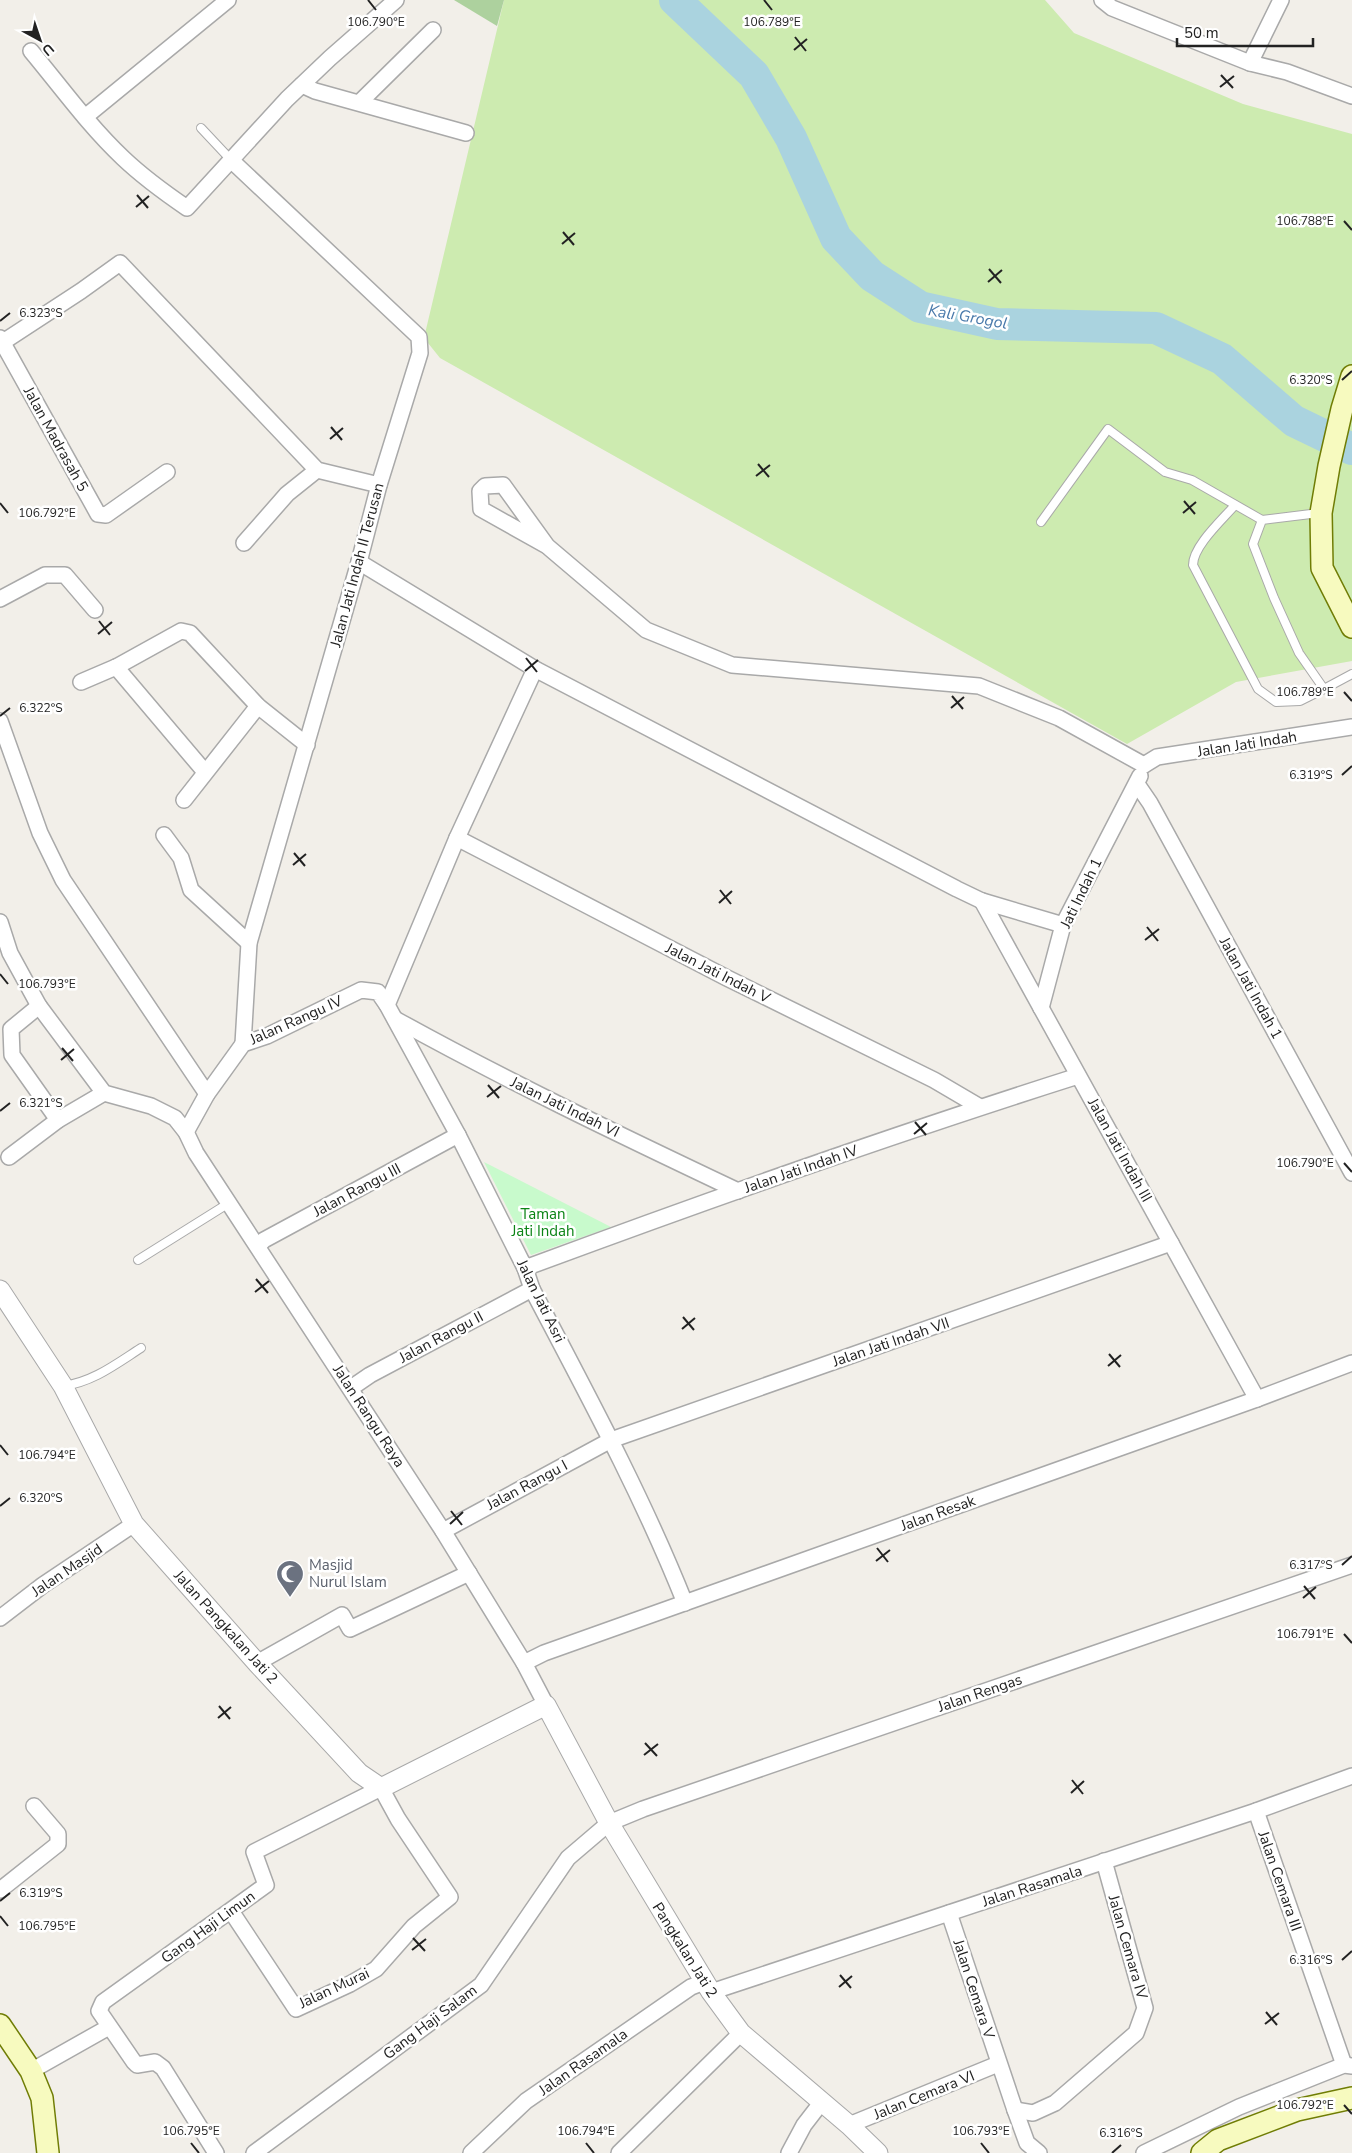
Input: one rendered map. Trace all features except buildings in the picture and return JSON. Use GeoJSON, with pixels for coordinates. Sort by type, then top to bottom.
{"type":"FeatureCollection","features":[{"type":"Feature","properties":{"kind":"main road"},"geometry":{"type":"LineString","coordinates":[[1352,376],[1342,409],[1329,466],[1321,513],[1322,568],[1352,627]]}},
{"type":"Feature","properties":{"kind":"main road"},"geometry":{"type":"LineString","coordinates":[[0,2025],[31,2071],[42,2098],[48,2153]]}},
{"type":"Feature","properties":{"kind":"main road"},"geometry":{"type":"LineString","coordinates":[[1216,2149],[1296,2110],[1352,2098]]}},
{"type":"Feature","properties":{"kind":"street"},"geometry":{"type":"LineString","coordinates":[[85,117],[228,0]]}},
{"type":"Feature","properties":{"kind":"street"},"geometry":{"type":"LineString","coordinates":[[31,51],[85,117],[122,158],[154,185],[187,208],[302,85],[396,0]]}},
{"type":"Feature","properties":{"kind":"street"},"geometry":{"type":"LineString","coordinates":[[1250,63],[1281,0]]}},
{"type":"Feature","properties":{"kind":"street"},"geometry":{"type":"LineString","coordinates":[[1110,3],[1250,63],[1287,72],[1352,96]]}},
{"type":"Feature","properties":{"kind":"street"},"geometry":{"type":"LineString","coordinates":[[360,102],[434,30]]}},
{"type":"Feature","properties":{"kind":"street"},"geometry":{"type":"LineString","coordinates":[[302,85],[466,133]]}},
{"type":"Feature","properties":{"kind":"street","name":"Jalan Jati Indah II Terusan"},"geometry":{"type":"LineString","coordinates":[[232,161],[419,337],[420,353],[379,485],[359,562],[250,944],[243,1044]]}},
{"type":"Feature","properties":{"kind":"street"},"geometry":{"type":"LineString","coordinates":[[1,341],[120,263],[317,470],[379,485]]}},
{"type":"Feature","properties":{"kind":"street","name":"Jalan Madrasah 5"},"geometry":{"type":"LineString","coordinates":[[1,341],[98,514],[106,515],[167,472]]}},
{"type":"Feature","properties":{"kind":"street"},"geometry":{"type":"LineString","coordinates":[[244,543],[287,494],[317,470]]}},
{"type":"Feature","properties":{"kind":"street"},"geometry":{"type":"LineString","coordinates":[[547,546],[503,486],[485,486],[480,491],[480,509],[547,546],[646,630],[732,665],[980,686],[1059,718],[1144,765]]}},
{"type":"Feature","properties":{"kind":"street"},"geometry":{"type":"LineString","coordinates":[[359,562],[536,669],[982,901],[1063,925]]}},
{"type":"Feature","properties":{"kind":"street"},"geometry":{"type":"LineString","coordinates":[[0,599],[45,575],[65,575],[95,610]]}},
{"type":"Feature","properties":{"kind":"street"},"geometry":{"type":"LineString","coordinates":[[81,682],[116,666],[181,631],[190,633],[258,706],[307,745]]}},
{"type":"Feature","properties":{"kind":"street"},"geometry":{"type":"LineString","coordinates":[[116,666],[206,772]]}},
{"type":"Feature","properties":{"kind":"street"},"geometry":{"type":"LineString","coordinates":[[387,1005],[457,838],[536,669]]}},
{"type":"Feature","properties":{"kind":"street"},"geometry":{"type":"LineString","coordinates":[[184,800],[258,706]]}},
{"type":"Feature","properties":{"kind":"street"},"geometry":{"type":"LineString","coordinates":[[0,721],[40,833],[63,880],[207,1094]]}},
{"type":"Feature","properties":{"kind":"street","name":"Jalan Jati Indah"},"geometry":{"type":"LineString","coordinates":[[1144,765],[1157,757],[1352,727]]}},
{"type":"Feature","properties":{"kind":"street","name":"Jati Indah 1"},"geometry":{"type":"LineString","coordinates":[[1041,1008],[1063,925],[1137,784],[1144,765]]}},
{"type":"Feature","properties":{"kind":"street","name":"Jalan Jati Indah 1"},"geometry":{"type":"LineString","coordinates":[[1137,784],[1150,803],[1352,1173]]}},
{"type":"Feature","properties":{"kind":"street"},"geometry":{"type":"LineString","coordinates":[[164,836],[181,858],[191,890],[250,944]]}},
{"type":"Feature","properties":{"kind":"street","name":"Jalan Jati Indah V"},"geometry":{"type":"LineString","coordinates":[[457,838],[727,978],[934,1080],[980,1107]]}},
{"type":"Feature","properties":{"kind":"street","name":"Jalan Jati Indah III"},"geometry":{"type":"LineString","coordinates":[[982,901],[1258,1399]]}},
{"type":"Feature","properties":{"kind":"street"},"geometry":{"type":"LineString","coordinates":[[0,922],[10,953],[39,1006],[104,1093],[58,1120],[9,1157]]}},
{"type":"Feature","properties":{"kind":"street","name":"Jalan Rangu IV"},"geometry":{"type":"LineString","coordinates":[[186,1132],[207,1094],[243,1044],[267,1036],[361,990],[378,992],[387,1005]]}},
{"type":"Feature","properties":{"kind":"street","name":"Jalan Jati Asri"},"geometry":{"type":"LineString","coordinates":[[387,1005],[458,1135],[525,1268],[532,1289],[611,1440],[685,1603]]}},
{"type":"Feature","properties":{"kind":"street"},"geometry":{"type":"LineString","coordinates":[[39,1006],[12,1029],[12,1055],[58,1120]]}},
{"type":"Feature","properties":{"kind":"street","name":"Jalan Jati Indah VI"},"geometry":{"type":"LineString","coordinates":[[394,1019],[565,1108],[738,1191]]}},
{"type":"Feature","properties":{"kind":"street","name":"Jalan Jati Indah IV"},"geometry":{"type":"LineString","coordinates":[[525,1268],[738,1191],[980,1107],[1078,1076]]}},
{"type":"Feature","properties":{"kind":"street","name":"Jalan Rangu Raya"},"geometry":{"type":"LineString","coordinates":[[104,1093],[151,1106],[175,1118],[186,1132],[196,1153],[443,1530],[524,1663],[546,1705]]}},
{"type":"Feature","properties":{"kind":"street","name":"Jalan Rangu III"},"geometry":{"type":"LineString","coordinates":[[258,1246],[264,1240],[458,1135]]}},
{"type":"Feature","properties":{"kind":"street","name":"Jalan Jati Indah VII"},"geometry":{"type":"LineString","coordinates":[[611,1440],[1172,1244]]}},
{"type":"Feature","properties":{"kind":"street","name":"Jalan Rangu II"},"geometry":{"type":"LineString","coordinates":[[351,1388],[532,1289]]}},
{"type":"Feature","properties":{"kind":"street","name":"Jalan Pangkalan Jati 2"},"geometry":{"type":"LineString","coordinates":[[0,1290],[63,1386],[134,1524],[359,1773],[380,1788]]}},
{"type":"Feature","properties":{"kind":"street","name":"Jalan Resak"},"geometry":{"type":"LineString","coordinates":[[524,1663],[544,1653],[1258,1399],[1352,1363]]}},
{"type":"Feature","properties":{"kind":"street","name":"Jalan Rangu I"},"geometry":{"type":"LineString","coordinates":[[443,1530],[611,1440]]}},
{"type":"Feature","properties":{"kind":"street","name":"Jalan Masjid"},"geometry":{"type":"LineString","coordinates":[[0,1618],[43,1585],[134,1524]]}},
{"type":"Feature","properties":{"kind":"street","name":"Jalan Rengas"},"geometry":{"type":"LineString","coordinates":[[609,1823],[643,1809],[1352,1566]]}},
{"type":"Feature","properties":{"kind":"street"},"geometry":{"type":"LineString","coordinates":[[258,1663],[342,1615],[350,1628],[469,1573]]}},
{"type":"Feature","properties":{"kind":"street"},"geometry":{"type":"LineString","coordinates":[[380,1788],[546,1705]]}},
{"type":"Feature","properties":{"kind":"street","name":"Pangkalan Jati 2"},"geometry":{"type":"LineString","coordinates":[[546,1705],[609,1823],[708,1987],[740,2033],[849,2125],[878,2153]]}},
{"type":"Feature","properties":{"kind":"street","name":"Jalan Rasamala"},"geometry":{"type":"LineString","coordinates":[[471,2153],[526,2101],[691,1987],[708,1987],[949,1913],[1256,1811],[1352,1776]]}},
{"type":"Feature","properties":{"kind":"street","name":"Gang Haji Limun"},"geometry":{"type":"LineString","coordinates":[[109,2027],[99,2011],[103,2002],[266,1886],[254,1852],[380,1788]]}},
{"type":"Feature","properties":{"kind":"street","name":"Jalan Murai"},"geometry":{"type":"LineString","coordinates":[[230,1910],[296,2009],[350,1984],[376,1968],[414,1926],[450,1897],[398,1819],[380,1788]]}},
{"type":"Feature","properties":{"kind":"street"},"geometry":{"type":"LineString","coordinates":[[0,1890],[58,1844],[58,1834],[34,1806]]}},
{"type":"Feature","properties":{"kind":"street","name":"Jalan Cemara III"},"geometry":{"type":"LineString","coordinates":[[1256,1811],[1348,2065]]}},
{"type":"Feature","properties":{"kind":"street","name":"Gang Haji Salam"},"geometry":{"type":"LineString","coordinates":[[261,2152],[480,1985],[568,1858],[609,1823]]}},
{"type":"Feature","properties":{"kind":"street","name":"Jalan Cemara IV"},"geometry":{"type":"LineString","coordinates":[[1015,2110],[1033,2113],[1055,2102],[1136,2033],[1145,2008],[1104,1862]]}},
{"type":"Feature","properties":{"kind":"street","name":"Jalan Cemara V"},"geometry":{"type":"LineString","coordinates":[[949,1913],[998,2064],[1027,2143],[1038,2153]]}},
{"type":"Feature","properties":{"kind":"street"},"geometry":{"type":"LineString","coordinates":[[31,2071],[109,2027],[138,2065],[155,2062],[164,2068],[216,2153]]}},
{"type":"Feature","properties":{"kind":"street"},"geometry":{"type":"LineString","coordinates":[[620,2153],[740,2033]]}},
{"type":"Feature","properties":{"kind":"street","name":"Jalan Cemara VI"},"geometry":{"type":"LineString","coordinates":[[849,2125],[998,2064]]}},
{"type":"Feature","properties":{"kind":"street"},"geometry":{"type":"LineString","coordinates":[[1144,2153],[1239,2107],[1348,2065]]}},
{"type":"Feature","properties":{"kind":"street"},"geometry":{"type":"LineString","coordinates":[[789,2153],[804,2125],[821,2103]]}},
{"type":"Feature","properties":{"kind":"lane"},"geometry":{"type":"LineString","coordinates":[[201,128],[232,161]]}},
{"type":"Feature","properties":{"kind":"lane"},"geometry":{"type":"LineString","coordinates":[[1041,522],[1108,430],[1165,472],[1192,480],[1262,520],[1321,513]]}},
{"type":"Feature","properties":{"kind":"lane"},"geometry":{"type":"LineString","coordinates":[[1235,505],[1212,530],[1193,558],[1193,565],[1258,689],[1276,702],[1300,701],[1352,674]]}},
{"type":"Feature","properties":{"kind":"lane"},"geometry":{"type":"LineString","coordinates":[[1262,520],[1254,544],[1274,598],[1299,653],[1324,689]]}},
{"type":"Feature","properties":{"kind":"lane"},"geometry":{"type":"LineString","coordinates":[[138,1260],[229,1203]]}},
{"type":"Feature","properties":{"kind":"lane"},"geometry":{"type":"LineString","coordinates":[[63,1386],[96,1376],[141,1348]]}},
{"type":"Feature","properties":{"kind":"green space"},"geometry":{"type":"Polygon","coordinates":[[[454,0],[504,0],[497,26],[454,0]]]}},
{"type":"Feature","properties":{"kind":"green space"},"geometry":{"type":"Polygon","coordinates":[[[504,0],[1045,0],[1074,33],[1243,104],[1352,134],[1352,661],[1236,682],[1127,744],[440,358],[424,338],[504,0]]]}},
{"type":"Feature","properties":{"kind":"green space","name":"Taman Jati Indah"},"geometry":{"type":"Polygon","coordinates":[[[484,1162],[611,1227],[531,1255],[484,1162]]]}},
{"type":"Feature","properties":{"kind":"waterway","name":"Kali Grogol"},"geometry":{"type":"LineString","coordinates":[[675,0],[754,75],[791,138],[836,238],[872,276],[920,307],[997,324],[1156,328],[1222,359],[1294,421],[1352,449]]}},
{"type":"Feature","properties":{"kind":"place","name":"Masjid Nurul Islam"},"geometry":{"type":"Point","coordinates":[290,1598]}}]}
